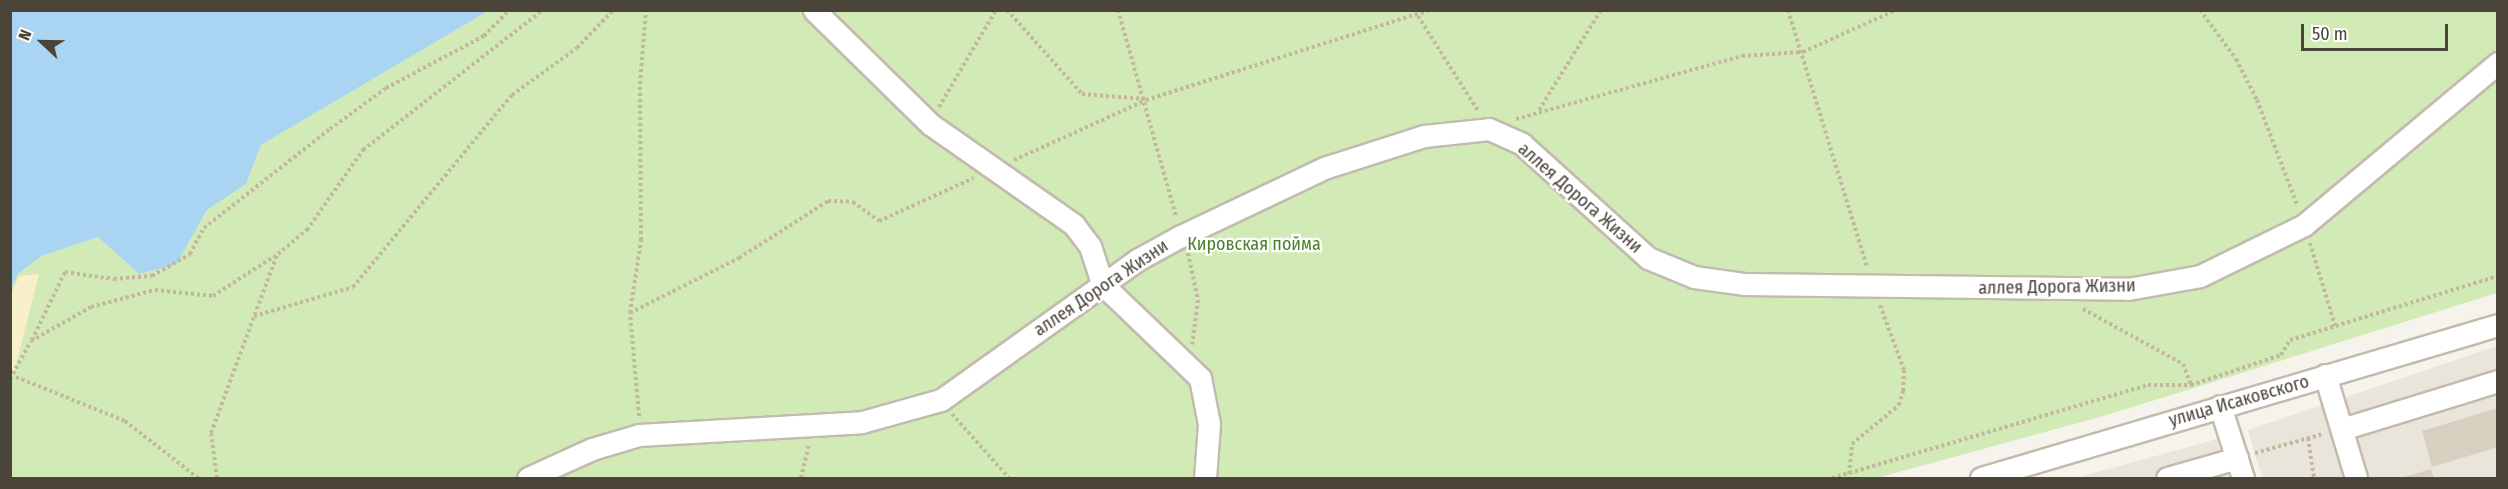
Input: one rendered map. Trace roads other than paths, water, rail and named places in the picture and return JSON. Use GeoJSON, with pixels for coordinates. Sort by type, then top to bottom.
{"type":"FeatureCollection","features":[{"type":"Feature","properties":{"kind":"street"},"geometry":{"type":"LineString","coordinates":[[814,10],[930,124],[989,171],[1074,225],[1090,246],[1102,284],[1124,311],[1187,363],[1206,396],[1205,478]]}},
{"type":"Feature","properties":{"kind":"street","name":"аллея Дорога Жизни"},"geometry":{"type":"LineString","coordinates":[[528,478],[592,448],[639,435],[813,427],[862,422],[941,400],[1102,284],[1181,236],[1324,168],[1424,136],[1489,129],[1522,144],[1648,258],[1694,277],[1744,284],[2128,289],[2200,276],[2304,225],[2498,63]]}},
{"type":"Feature","properties":{"kind":"street","name":"улица Исаковского"},"geometry":{"type":"LineString","coordinates":[[1981,478],[2498,325]]}},
{"type":"Feature","properties":{"kind":"street"},"geometry":{"type":"LineString","coordinates":[[2325,375],[2356,478]]}},
{"type":"Feature","properties":{"kind":"street"},"geometry":{"type":"LineString","coordinates":[[2342,429],[2498,381]]}},
{"type":"Feature","properties":{"kind":"street"},"geometry":{"type":"LineString","coordinates":[[2220,406],[2243,478]]}},
{"type":"Feature","properties":{"kind":"street"},"geometry":{"type":"LineString","coordinates":[[2167,478],[2236,458]]}},
{"type":"Feature","properties":{"kind":"water"},"geometry":{"type":"Polygon","coordinates":[[[11,10],[488,11],[261,145],[246,184],[207,210],[176,265],[139,274],[98,237],[42,256],[18,274],[11,289],[11,10]]]}},
{"type":"Feature","properties":{"kind":"park label","name":"Кировская пойма"},"geometry":{"type":"Point","coordinates":[1254,244]}}]}
